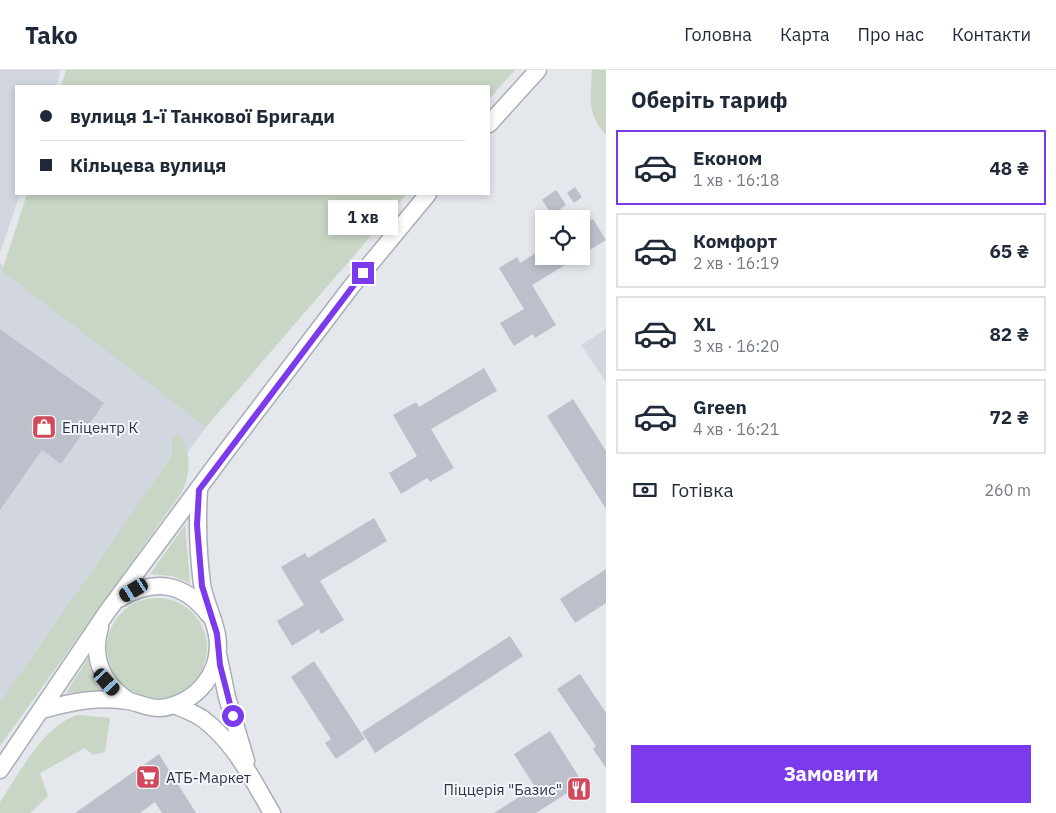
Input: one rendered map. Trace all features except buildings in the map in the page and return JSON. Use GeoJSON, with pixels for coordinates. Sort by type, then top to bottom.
{"type":"FeatureCollection","features":[{"type":"Feature","properties":{"kind":"main road"},"geometry":{"type":"LineString","coordinates":[[490,123],[538,70]]}},
{"type":"Feature","properties":{"kind":"main road"},"geometry":{"type":"LineString","coordinates":[[0,770],[107,612],[351,287],[427,195]]}},
{"type":"Feature","properties":{"kind":"main road"},"geometry":{"type":"LineString","coordinates":[[199,490],[197,525],[202,586],[210,618],[217,634],[218,652],[227,697],[249,773]]}},
{"type":"Feature","properties":{"kind":"main road"},"geometry":{"type":"LineString","coordinates":[[210,618],[193,598],[169,587],[151,586],[134,590],[119,599],[107,612],[96,640],[100,669],[107,682],[117,693],[129,701],[159,708],[174,705],[191,698],[204,685],[214,670],[218,652]]}},
{"type":"Feature","properties":{"kind":"main road"},"geometry":{"type":"LineString","coordinates":[[42,710],[86,700],[129,701]]}},
{"type":"Feature","properties":{"kind":"main road"},"geometry":{"type":"LineString","coordinates":[[174,705],[201,717],[223,736],[249,773],[272,813]]}},
{"type":"Feature","properties":{"kind":"shaded area"},"geometry":{"type":"Polygon","coordinates":[[[0,70],[61,70],[56,85],[15,85],[15,195],[20,195],[0,253],[0,70]]]}},
{"type":"Feature","properties":{"kind":"shaded area"},"geometry":{"type":"Polygon","coordinates":[[[0,263],[206,427],[0,711],[0,263]]]}},
{"type":"Feature","properties":{"kind":"shaded area"},"geometry":{"type":"Polygon","coordinates":[[[606,329],[606,382],[581,345],[606,329]]]}},
{"type":"Feature","properties":{"kind":"green space"},"geometry":{"type":"Polygon","coordinates":[[[66,70],[515,70],[490,98],[490,85],[61,85],[66,70]]]}},
{"type":"Feature","properties":{"kind":"green space"},"geometry":{"type":"Polygon","coordinates":[[[592,70],[606,70],[606,135],[595,119],[591,104],[592,70]]]}},
{"type":"Feature","properties":{"kind":"green space"},"geometry":{"type":"Polygon","coordinates":[[[27,195],[406,195],[206,427],[2,271],[27,195]]]}},
{"type":"Feature","properties":{"kind":"green space"},"geometry":{"type":"Polygon","coordinates":[[[177,433],[182,439],[188,454],[187,477],[182,492],[0,746],[0,703],[167,463],[172,455],[172,438],[177,433]]]}},
{"type":"Feature","properties":{"kind":"green space"},"geometry":{"type":"Polygon","coordinates":[[[185,525],[190,583],[172,576],[150,574],[185,525]]]}},
{"type":"Feature","properties":{"kind":"green space"},"geometry":{"type":"Polygon","coordinates":[[[157,598],[167,599],[185,606],[199,620],[206,638],[206,658],[199,676],[185,690],[167,697],[157,698],[147,697],[129,690],[115,676],[108,658],[107,648],[108,638],[115,620],[129,606],[147,599],[157,598]]]}},
{"type":"Feature","properties":{"kind":"green space"},"geometry":{"type":"Polygon","coordinates":[[[88,658],[93,678],[101,692],[66,693],[88,658]]]}},
{"type":"Feature","properties":{"kind":"green space"},"geometry":{"type":"Polygon","coordinates":[[[78,715],[110,718],[105,752],[93,755],[85,748],[40,773],[48,796],[30,813],[0,813],[0,802],[33,751],[43,739],[65,720],[78,715]]]}},
{"type":"Feature","properties":{"kind":"place","name":"Епіцентр К"},"geometry":{"type":"Point","coordinates":[44,427]}},
{"type":"Feature","properties":{"kind":"place","name":"АТБ-Маркет"},"geometry":{"type":"Point","coordinates":[148,777]}},
{"type":"Feature","properties":{"kind":"place","name":"Піццерія \"Базис\""},"geometry":{"type":"Point","coordinates":[579,789]}},
{"type":"Feature","properties":{"kind":"route"},"geometry":{"type":"LineString","coordinates":[[233,716],[220,665],[217,634],[210,618],[202,586],[197,525],[199,490],[224,454],[363,273]]}}]}
